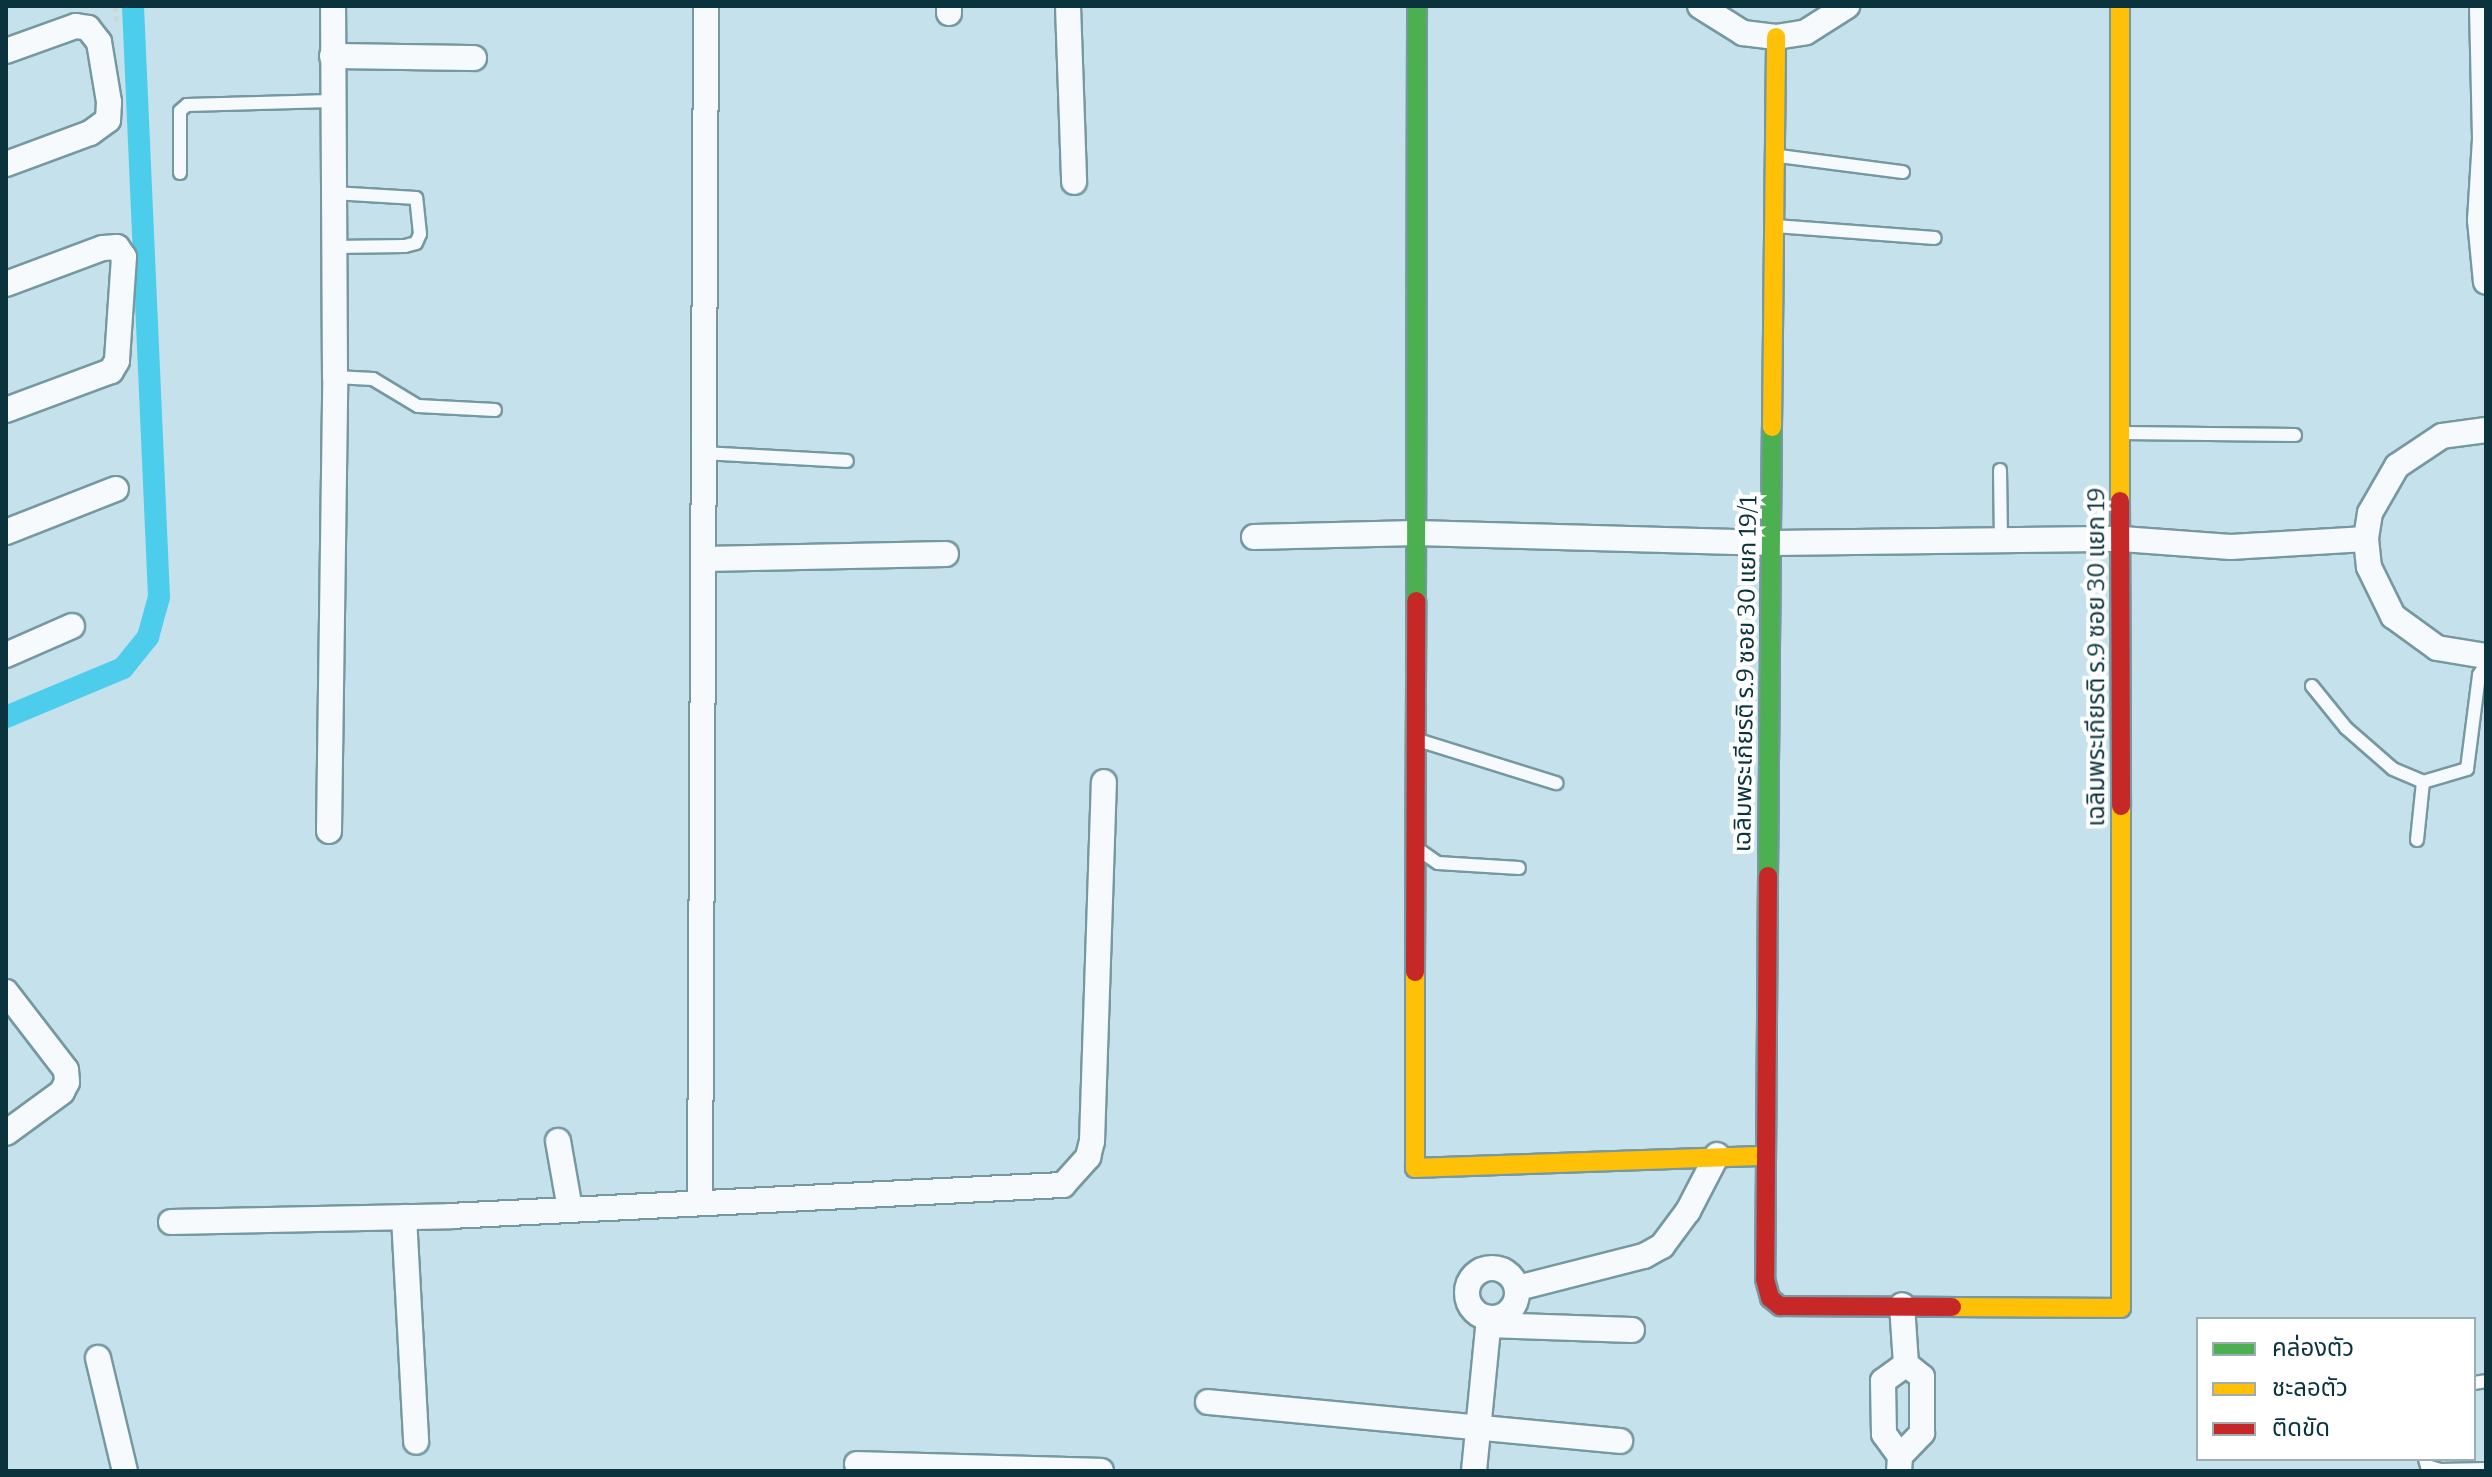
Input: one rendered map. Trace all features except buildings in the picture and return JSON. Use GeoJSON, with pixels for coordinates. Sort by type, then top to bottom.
{"type":"FeatureCollection","features":[{"type":"Feature","properties":{"kind":"street"},"geometry":{"type":"LineString","coordinates":[[329,831],[335,377],[331,101],[333,6]]}},
{"type":"Feature","properties":{"kind":"street"},"geometry":{"type":"LineString","coordinates":[[700,1201],[706,6]]}},
{"type":"Feature","properties":{"kind":"street"},"geometry":{"type":"LineString","coordinates":[[1068,6],[1074,182]]}},
{"type":"Feature","properties":{"kind":"street"},"geometry":{"type":"LineString","coordinates":[[1417,6],[1412,845],[1415,1168],[1717,1155],[1765,1156]]}},
{"type":"Feature","properties":{"kind":"street"},"geometry":{"type":"LineString","coordinates":[[1700,6],[1743,33],[1776,37],[1806,32],[1847,6]]}},
{"type":"Feature","properties":{"kind":"street","name":"เฉลิมพระเกียรติ ร.9 ซอย 30 แยก 19"},"geometry":{"type":"LineString","coordinates":[[1902,1305],[2121,1308],[2120,6]]}},
{"type":"Feature","properties":{"kind":"street"},"geometry":{"type":"LineString","coordinates":[[2482,6],[2485,139],[2480,220],[2486,282]]}},
{"type":"Feature","properties":{"kind":"street"},"geometry":{"type":"LineString","coordinates":[[6,51],[76,26],[88,28],[99,42],[109,102],[108,120],[90,133],[6,164]]}},
{"type":"Feature","properties":{"kind":"street","name":"เฉลิมพระเกียรติ ร.9 ซอย 30 แยก 19/1"},"geometry":{"type":"LineString","coordinates":[[1776,37],[1765,1279],[1770,1298],[1780,1306],[1902,1305]]}},
{"type":"Feature","properties":{"kind":"street"},"geometry":{"type":"LineString","coordinates":[[332,56],[474,58]]}},
{"type":"Feature","properties":{"kind":"street"},"geometry":{"type":"LineString","coordinates":[[6,284],[103,248],[117,247],[124,257],[117,361],[111,371],[6,410]]}},
{"type":"Feature","properties":{"kind":"street"},"geometry":{"type":"LineString","coordinates":[[2486,430],[2442,436],[2397,466],[2370,513],[2366,539],[2369,567],[2393,616],[2437,648],[2486,656]]}},
{"type":"Feature","properties":{"kind":"street"},"geometry":{"type":"LineString","coordinates":[[6,532],[116,489]]}},
{"type":"Feature","properties":{"kind":"street"},"geometry":{"type":"LineString","coordinates":[[1254,537],[1416,533],[1772,543],[2122,539],[2231,547],[2366,539]]}},
{"type":"Feature","properties":{"kind":"street"},"geometry":{"type":"LineString","coordinates":[[704,559],[946,554]]}},
{"type":"Feature","properties":{"kind":"street"},"geometry":{"type":"LineString","coordinates":[[6,655],[72,626]]}},
{"type":"Feature","properties":{"kind":"street"},"geometry":{"type":"LineString","coordinates":[[171,1222],[404,1217],[1063,1185],[1079,1170],[1092,1141],[1104,782]]}},
{"type":"Feature","properties":{"kind":"street"},"geometry":{"type":"LineString","coordinates":[[6,992],[66,1070],[67,1082],[62,1092],[6,1133]]}},
{"type":"Feature","properties":{"kind":"street"},"geometry":{"type":"LineString","coordinates":[[558,1141],[570,1209]]}},
{"type":"Feature","properties":{"kind":"street"},"geometry":{"type":"LineString","coordinates":[[1518,1288],[1644,1256],[1662,1246],[1688,1211],[1717,1155]]}},
{"type":"Feature","properties":{"kind":"street"},"geometry":{"type":"LineString","coordinates":[[404,1217],[416,1442]]}},
{"type":"Feature","properties":{"kind":"street"},"geometry":{"type":"LineString","coordinates":[[1518,1288],[1502,1269],[1477,1272],[1467,1295],[1474,1310],[1488,1321],[1632,1330]]}},
{"type":"Feature","properties":{"kind":"street"},"geometry":{"type":"LineString","coordinates":[[1488,1321],[1511,1310],[1518,1288]]}},
{"type":"Feature","properties":{"kind":"street"},"geometry":{"type":"LineString","coordinates":[[1902,1305],[1906,1364],[1922,1377],[1922,1433],[1900,1463],[1884,1434],[1883,1381],[1906,1364]]}},
{"type":"Feature","properties":{"kind":"street"},"geometry":{"type":"LineString","coordinates":[[1474,1471],[1488,1321]]}},
{"type":"Feature","properties":{"kind":"street"},"geometry":{"type":"LineString","coordinates":[[98,1358],[125,1471]]}},
{"type":"Feature","properties":{"kind":"street"},"geometry":{"type":"LineString","coordinates":[[1208,1402],[1620,1441]]}},
{"type":"Feature","properties":{"kind":"street"},"geometry":{"type":"LineString","coordinates":[[857,1464],[947,1470],[1101,1471]]}},
{"type":"Feature","properties":{"kind":"lane"},"geometry":{"type":"LineString","coordinates":[[180,173],[180,111],[187,105],[331,101]]}},
{"type":"Feature","properties":{"kind":"lane"},"geometry":{"type":"LineString","coordinates":[[1774,156],[1903,172]]}},
{"type":"Feature","properties":{"kind":"lane"},"geometry":{"type":"LineString","coordinates":[[333,193],[416,198],[420,234],[416,243],[405,246],[333,247]]}},
{"type":"Feature","properties":{"kind":"lane"},"geometry":{"type":"LineString","coordinates":[[1773,226],[1935,238]]}},
{"type":"Feature","properties":{"kind":"lane"},"geometry":{"type":"LineString","coordinates":[[335,377],[373,379],[418,406],[495,410]]}},
{"type":"Feature","properties":{"kind":"lane"},"geometry":{"type":"LineString","coordinates":[[2118,433],[2295,435]]}},
{"type":"Feature","properties":{"kind":"lane"},"geometry":{"type":"LineString","coordinates":[[704,453],[847,461]]}},
{"type":"Feature","properties":{"kind":"lane"},"geometry":{"type":"LineString","coordinates":[[2000,470],[2001,539]]}},
{"type":"Feature","properties":{"kind":"lane"},"geometry":{"type":"LineString","coordinates":[[2312,686],[2346,728],[2393,769],[2423,782],[2467,769],[2477,729],[2479,675],[2486,664]]}},
{"type":"Feature","properties":{"kind":"lane"},"geometry":{"type":"LineString","coordinates":[[1414,739],[1556,783]]}},
{"type":"Feature","properties":{"kind":"lane"},"geometry":{"type":"LineString","coordinates":[[2417,840],[2423,782]]}},
{"type":"Feature","properties":{"kind":"lane"},"geometry":{"type":"LineString","coordinates":[[1412,845],[1438,863],[1519,868]]}},
{"type":"Feature","properties":{"kind":"lane"},"geometry":{"type":"LineString","coordinates":[[2426,1461],[2427,1466],[2440,1470],[2486,1469]]}},
{"type":"Feature","properties":{"kind":"path"},"geometry":{"type":"LineString","coordinates":[[115,6],[117,24]]}},
{"type":"Feature","properties":{"kind":"waterway"},"geometry":{"type":"LineString","coordinates":[[6,717],[123,668],[148,637],[159,597],[133,6]]}},
{"type":"Feature","properties":{"kind":"traffic: fast"},"geometry":{"type":"LineString","coordinates":[[1416,601],[1417,6]]}},
{"type":"Feature","properties":{"kind":"traffic: fast"},"geometry":{"type":"LineString","coordinates":[[1768,876],[1772,427]]}},
{"type":"Feature","properties":{"kind":"traffic: slow"},"geometry":{"type":"LineString","coordinates":[[2120,6],[2120,501]]}},
{"type":"Feature","properties":{"kind":"traffic: slow"},"geometry":{"type":"LineString","coordinates":[[1772,427],[1776,37]]}},
{"type":"Feature","properties":{"kind":"traffic: slow"},"geometry":{"type":"LineString","coordinates":[[1952,1307],[2121,1308],[2121,806]]}},
{"type":"Feature","properties":{"kind":"traffic: slow"},"geometry":{"type":"LineString","coordinates":[[1415,972],[1415,1168],[1765,1156]]}},
{"type":"Feature","properties":{"kind":"traffic: jam"},"geometry":{"type":"LineString","coordinates":[[2120,501],[2121,806]]}},
{"type":"Feature","properties":{"kind":"traffic: jam"},"geometry":{"type":"LineString","coordinates":[[1415,972],[1416,601]]}},
{"type":"Feature","properties":{"kind":"traffic: jam"},"geometry":{"type":"LineString","coordinates":[[1768,876],[1765,1279],[1770,1298],[1780,1306],[1952,1307]]}}]}
